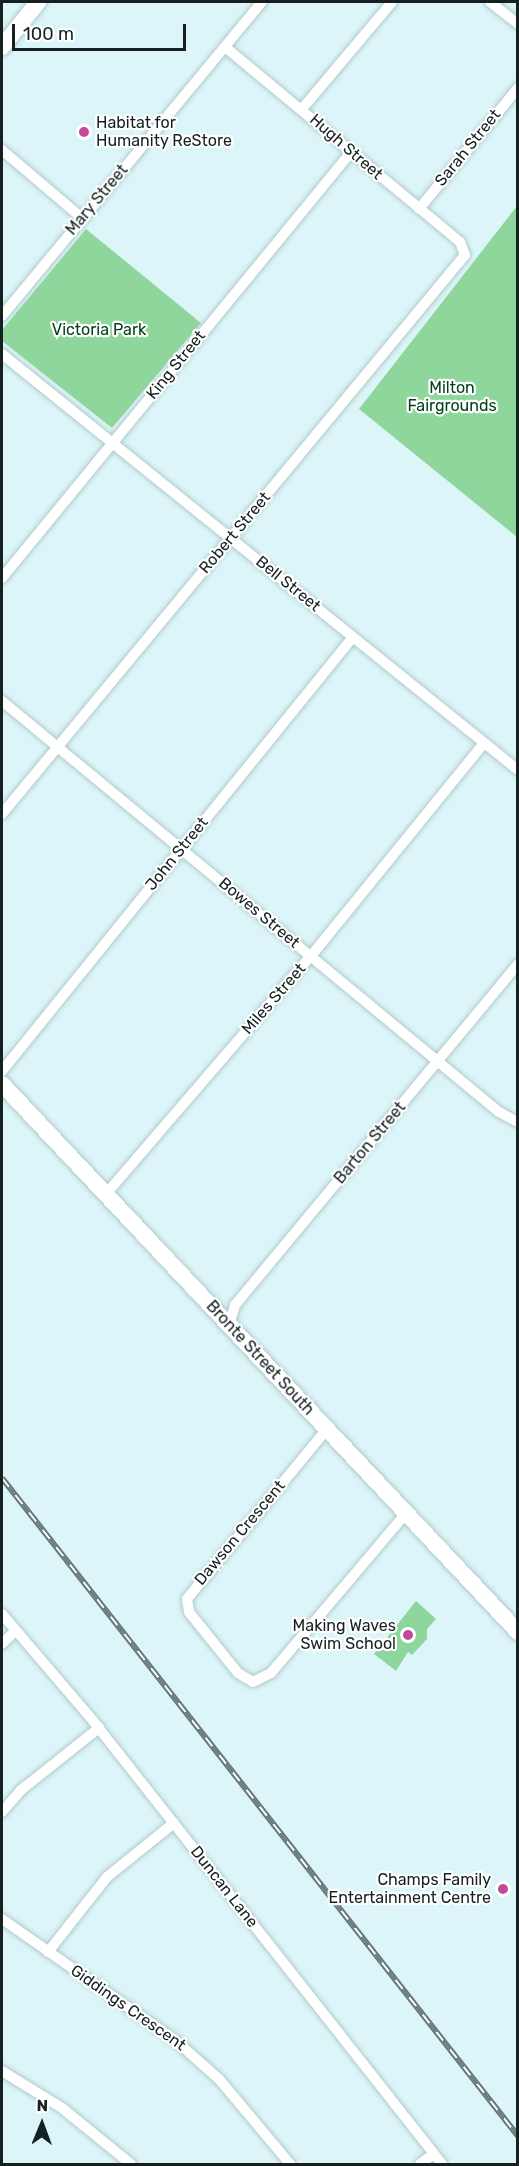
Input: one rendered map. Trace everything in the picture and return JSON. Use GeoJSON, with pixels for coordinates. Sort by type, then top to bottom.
{"type":"FeatureCollection","features":[{"type":"Feature","properties":{"kind":"main road"},"geometry":{"type":"LineString","coordinates":[[2,46],[38,2]]}},
{"type":"Feature","properties":{"kind":"main road","name":"Bronte Street South"},"geometry":{"type":"LineString","coordinates":[[2,1084],[518,1632]]}},
{"type":"Feature","properties":{"kind":"street","name":"Mary Street"},"geometry":{"type":"LineString","coordinates":[[2,316],[262,2]]}},
{"type":"Feature","properties":{"kind":"street"},"geometry":{"type":"LineString","coordinates":[[302,109],[392,2]]}},
{"type":"Feature","properties":{"kind":"street"},"geometry":{"type":"LineString","coordinates":[[490,2],[518,24]]}},
{"type":"Feature","properties":{"kind":"street","name":"Hugh Street"},"geometry":{"type":"LineString","coordinates":[[225,47],[302,109],[466,249]]}},
{"type":"Feature","properties":{"kind":"street","name":"Sarah Street"},"geometry":{"type":"LineString","coordinates":[[419,209],[518,88]]}},
{"type":"Feature","properties":{"kind":"street"},"geometry":{"type":"LineString","coordinates":[[2,150],[82,219]]}},
{"type":"Feature","properties":{"kind":"street","name":"King Street"},"geometry":{"type":"LineString","coordinates":[[2,578],[351,152]]}},
{"type":"Feature","properties":{"kind":"street","name":"Robert Street"},"geometry":{"type":"LineString","coordinates":[[2,814],[466,249]]}},
{"type":"Feature","properties":{"kind":"street","name":"Bell Street"},"geometry":{"type":"LineString","coordinates":[[2,354],[518,770]]}},
{"type":"Feature","properties":{"kind":"street","name":"John Street"},"geometry":{"type":"LineString","coordinates":[[2,1071],[353,637]]}},
{"type":"Feature","properties":{"kind":"street","name":"Bowes Street"},"geometry":{"type":"LineString","coordinates":[[2,701],[438,1061],[518,1122]]}},
{"type":"Feature","properties":{"kind":"street","name":"Miles Street"},"geometry":{"type":"LineString","coordinates":[[106,1194],[311,956],[483,744]]}},
{"type":"Feature","properties":{"kind":"street","name":"Barton Street"},"geometry":{"type":"LineString","coordinates":[[229,1325],[235,1305],[518,964]]}},
{"type":"Feature","properties":{"kind":"street","name":"Dawson Crescent"},"geometry":{"type":"LineString","coordinates":[[327,1430],[187,1599],[189,1612],[238,1673],[253,1682],[271,1673],[406,1513]]}},
{"type":"Feature","properties":{"kind":"street","name":"Duncan Lane"},"geometry":{"type":"LineString","coordinates":[[2,1614],[99,1728],[442,2164]]}},
{"type":"Feature","properties":{"kind":"street"},"geometry":{"type":"LineString","coordinates":[[2,1644],[15,1632]]}},
{"type":"Feature","properties":{"kind":"street"},"geometry":{"type":"LineString","coordinates":[[2,1812],[21,1790],[99,1728]]}},
{"type":"Feature","properties":{"kind":"street"},"geometry":{"type":"LineString","coordinates":[[48,1952],[107,1877],[174,1823]]}},
{"type":"Feature","properties":{"kind":"street","name":"Giddings Crescent"},"geometry":{"type":"LineString","coordinates":[[3,1924],[143,2015],[206,2066],[290,2164]]}},
{"type":"Feature","properties":{"kind":"street"},"geometry":{"type":"LineString","coordinates":[[2,2072],[71,2114],[131,2164]]}},
{"type":"Feature","properties":{"kind":"street"},"geometry":{"type":"LineString","coordinates":[[420,2164],[434,2154]]}},
{"type":"Feature","properties":{"kind":"green space","name":"Milton Fairgrounds"},"geometry":{"type":"Polygon","coordinates":[[[517,206],[517,537],[359,409],[517,206]]]}},
{"type":"Feature","properties":{"kind":"green space","name":"Victoria Park"},"geometry":{"type":"Polygon","coordinates":[[[86,229],[201,323],[112,428],[2,341],[2,330],[86,229]]]}},
{"type":"Feature","properties":{"kind":"green space","name":"Making Waves Swim School"},"geometry":{"type":"Polygon","coordinates":[[[416,1601],[436,1619],[427,1629],[427,1639],[412,1655],[408,1652],[396,1671],[374,1654],[416,1601]]]}},
{"type":"Feature","properties":{"kind":"railway"},"geometry":{"type":"LineString","coordinates":[[2,1478],[518,2136]]}},
{"type":"Feature","properties":{"kind":"place","name":"Habitat for Humanity ReStore"},"geometry":{"type":"Point","coordinates":[84,132]}},
{"type":"Feature","properties":{"kind":"place","name":"Making Waves Swim School"},"geometry":{"type":"Point","coordinates":[408,1635]}},
{"type":"Feature","properties":{"kind":"place","name":"Champs Family Entertainment Centre"},"geometry":{"type":"Point","coordinates":[503,1889]}}]}
